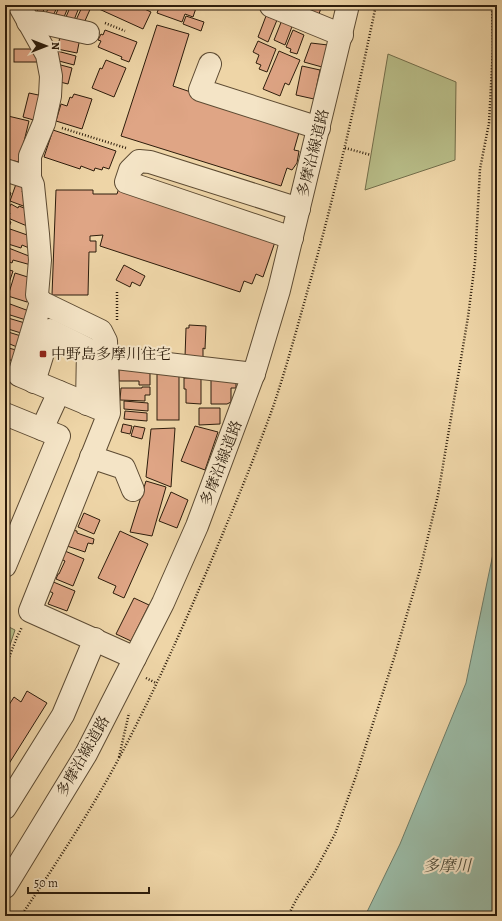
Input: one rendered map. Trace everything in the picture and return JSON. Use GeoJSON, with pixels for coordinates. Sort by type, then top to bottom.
{"type":"FeatureCollection","features":[{"type":"Feature","properties":{"kind":"street"},"geometry":{"type":"LineString","coordinates":[[272,5],[271,6],[342,35]]}},
{"type":"Feature","properties":{"kind":"street","name":"多摩沿線道路"},"geometry":{"type":"LineString","coordinates":[[5,887],[86,754],[163,603],[197,526],[254,374],[279,290],[342,35],[348,5]]}},
{"type":"Feature","properties":{"kind":"street"},"geometry":{"type":"LineString","coordinates":[[23,14],[43,23],[88,33]]}},
{"type":"Feature","properties":{"kind":"street"},"geometry":{"type":"LineString","coordinates":[[23,14],[47,55],[51,76],[50,96],[44,123],[30,156],[30,178],[33,185],[40,260],[37,295],[41,302],[101,331],[106,341],[109,413],[30,611],[135,658]]}},
{"type":"Feature","properties":{"kind":"street"},"geometry":{"type":"LineString","coordinates":[[210,64],[200,90],[319,128]]}},
{"type":"Feature","properties":{"kind":"street"},"geometry":{"type":"LineString","coordinates":[[292,238],[126,182],[130,170],[139,161],[150,162],[299,209]]}},
{"type":"Feature","properties":{"kind":"street"},"geometry":{"type":"LineString","coordinates":[[5,170],[30,178]]}},
{"type":"Feature","properties":{"kind":"street"},"geometry":{"type":"LineString","coordinates":[[20,375],[41,302]]}},
{"type":"Feature","properties":{"kind":"street"},"geometry":{"type":"LineString","coordinates":[[20,375],[50,330],[88,349],[88,404]]}},
{"type":"Feature","properties":{"kind":"street"},"geometry":{"type":"LineString","coordinates":[[106,357],[254,374]]}},
{"type":"Feature","properties":{"kind":"street"},"geometry":{"type":"LineString","coordinates":[[20,375],[109,413]]}},
{"type":"Feature","properties":{"kind":"street"},"geometry":{"type":"LineString","coordinates":[[42,429],[59,392]]}},
{"type":"Feature","properties":{"kind":"street"},"geometry":{"type":"LineString","coordinates":[[5,414],[59,436],[5,566]]}},
{"type":"Feature","properties":{"kind":"street"},"geometry":{"type":"LineString","coordinates":[[91,457],[124,468],[133,490]]}},
{"type":"Feature","properties":{"kind":"street"},"geometry":{"type":"LineString","coordinates":[[5,808],[63,715],[95,639]]}},
{"type":"Feature","properties":{"kind":"path"},"geometry":{"type":"LineString","coordinates":[[288,916],[335,834],[356,776],[395,655],[420,570],[438,495],[468,317],[475,262],[480,169],[489,123],[492,5]]}},
{"type":"Feature","properties":{"kind":"path"},"geometry":{"type":"LineString","coordinates":[[44,123],[125,147],[128,151]]}},
{"type":"Feature","properties":{"kind":"path"},"geometry":{"type":"LineString","coordinates":[[345,148],[371,155]]}},
{"type":"Feature","properties":{"kind":"path"},"geometry":{"type":"LineString","coordinates":[[5,668],[17,637],[30,611]]}},
{"type":"Feature","properties":{"kind":"path"},"geometry":{"type":"LineString","coordinates":[[144,678],[156,683]]}},
{"type":"Feature","properties":{"kind":"path"},"geometry":{"type":"LineString","coordinates":[[118,761],[130,711]]}},
{"type":"Feature","properties":{"kind":"green space"},"geometry":{"type":"Polygon","coordinates":[[[388,54],[456,82],[455,160],[365,190],[388,54]]]}},
{"type":"Feature","properties":{"kind":"green space"},"geometry":{"type":"Polygon","coordinates":[[[5,625],[15,630],[5,660],[5,625]]]}},
{"type":"Feature","properties":{"kind":"water","name":"多摩川"},"geometry":{"type":"Polygon","coordinates":[[[497,528],[497,916],[365,916],[400,844],[466,683],[497,528]]]}},
{"type":"Feature","properties":{"kind":"building"},"geometry":{"type":"Polygon","coordinates":[[[30,5],[48,5],[48,8],[44,7],[43,14],[37,13],[38,7],[30,5]]]}},
{"type":"Feature","properties":{"kind":"building"},"geometry":{"type":"Polygon","coordinates":[[[50,5],[58,5],[53,16],[46,13],[50,5]]]}},
{"type":"Feature","properties":{"kind":"building"},"geometry":{"type":"Polygon","coordinates":[[[60,5],[69,5],[64,17],[56,14],[60,5]]]}},
{"type":"Feature","properties":{"kind":"building"},"geometry":{"type":"Polygon","coordinates":[[[71,5],[80,5],[74,20],[66,17],[71,5]]]}},
{"type":"Feature","properties":{"kind":"building"},"geometry":{"type":"Polygon","coordinates":[[[83,5],[92,5],[84,23],[76,20],[83,5]]]}},
{"type":"Feature","properties":{"kind":"building"},"geometry":{"type":"Polygon","coordinates":[[[101,5],[136,5],[151,12],[143,29],[99,9],[101,5]]]}},
{"type":"Feature","properties":{"kind":"building"},"geometry":{"type":"Polygon","coordinates":[[[160,5],[197,5],[193,17],[185,14],[182,22],[157,13],[160,5]]]}},
{"type":"Feature","properties":{"kind":"building"},"geometry":{"type":"Polygon","coordinates":[[[304,5],[322,5],[318,17],[302,11],[304,5]]]}},
{"type":"Feature","properties":{"kind":"building"},"geometry":{"type":"Polygon","coordinates":[[[186,16],[204,22],[201,31],[183,24],[186,16]]]}},
{"type":"Feature","properties":{"kind":"building"},"geometry":{"type":"Polygon","coordinates":[[[266,16],[277,20],[268,42],[258,37],[266,16]]]}},
{"type":"Feature","properties":{"kind":"building"},"geometry":{"type":"Polygon","coordinates":[[[282,20],[293,24],[285,45],[274,40],[282,20]]]}},
{"type":"Feature","properties":{"kind":"building"},"geometry":{"type":"Polygon","coordinates":[[[157,25],[189,34],[173,86],[300,129],[294,150],[299,151],[297,163],[292,170],[287,168],[281,186],[121,136],[157,25]]]}},
{"type":"Feature","properties":{"kind":"building"},"geometry":{"type":"Polygon","coordinates":[[[105,30],[137,42],[129,62],[121,59],[122,57],[98,47],[101,41],[98,40],[101,34],[103,35],[105,30]]]}},
{"type":"Feature","properties":{"kind":"building"},"geometry":{"type":"Polygon","coordinates":[[[293,30],[304,35],[297,54],[290,52],[291,49],[286,47],[293,30]]]}},
{"type":"Feature","properties":{"kind":"building"},"geometry":{"type":"Polygon","coordinates":[[[61,33],[80,38],[77,53],[57,49],[61,33]]]}},
{"type":"Feature","properties":{"kind":"building"},"geometry":{"type":"Polygon","coordinates":[[[258,41],[276,49],[267,72],[259,69],[261,65],[256,63],[259,55],[253,52],[258,41]]]}},
{"type":"Feature","properties":{"kind":"building"},"geometry":{"type":"Polygon","coordinates":[[[311,43],[328,45],[322,67],[304,62],[311,43]]]}},
{"type":"Feature","properties":{"kind":"building"},"geometry":{"type":"Polygon","coordinates":[[[14,49],[37,49],[37,62],[14,62],[14,49]]]}},
{"type":"Feature","properties":{"kind":"building"},"geometry":{"type":"Polygon","coordinates":[[[57,51],[76,56],[74,65],[59,61],[59,59],[56,58],[57,51]]]}},
{"type":"Feature","properties":{"kind":"building"},"geometry":{"type":"Polygon","coordinates":[[[279,51],[300,60],[289,85],[285,83],[280,96],[263,89],[279,51]]]}},
{"type":"Feature","properties":{"kind":"building"},"geometry":{"type":"Polygon","coordinates":[[[106,60],[126,68],[114,97],[92,88],[100,68],[102,69],[106,60]]]}},
{"type":"Feature","properties":{"kind":"building"},"geometry":{"type":"Polygon","coordinates":[[[57,64],[72,68],[68,84],[56,81],[57,64]]]}},
{"type":"Feature","properties":{"kind":"building"},"geometry":{"type":"Polygon","coordinates":[[[302,66],[320,70],[314,99],[296,95],[302,66]]]}},
{"type":"Feature","properties":{"kind":"building"},"geometry":{"type":"Polygon","coordinates":[[[29,93],[43,96],[41,122],[23,117],[29,93]]]}},
{"type":"Feature","properties":{"kind":"building"},"geometry":{"type":"Polygon","coordinates":[[[74,94],[92,99],[82,129],[56,121],[61,104],[67,106],[70,97],[72,98],[74,94]]]}},
{"type":"Feature","properties":{"kind":"building"},"geometry":{"type":"Polygon","coordinates":[[[8,116],[29,121],[19,162],[5,159],[5,131],[8,116]]]}},
{"type":"Feature","properties":{"kind":"building"},"geometry":{"type":"Polygon","coordinates":[[[53,130],[116,151],[109,169],[103,167],[102,170],[95,168],[94,171],[81,166],[80,169],[44,157],[53,130]]]}},
{"type":"Feature","properties":{"kind":"building"},"geometry":{"type":"Polygon","coordinates":[[[16,184],[24,187],[22,192],[26,194],[26,207],[10,201],[16,184]]]}},
{"type":"Feature","properties":{"kind":"building"},"geometry":{"type":"Polygon","coordinates":[[[119,188],[276,239],[263,277],[256,274],[252,284],[244,281],[240,292],[100,246],[103,235],[90,236],[90,241],[96,241],[96,252],[89,252],[88,295],[52,295],[56,190],[93,190],[93,194],[117,194],[119,188]]]}},
{"type":"Feature","properties":{"kind":"building"},"geometry":{"type":"Polygon","coordinates":[[[5,190],[11,193],[5,208],[5,190]]]}},
{"type":"Feature","properties":{"kind":"building"},"geometry":{"type":"Polygon","coordinates":[[[11,204],[18,208],[19,206],[29,210],[27,226],[8,218],[10,213],[7,212],[11,204]]]}},
{"type":"Feature","properties":{"kind":"building"},"geometry":{"type":"Polygon","coordinates":[[[5,219],[11,222],[5,236],[5,219]]]}},
{"type":"Feature","properties":{"kind":"building"},"geometry":{"type":"Polygon","coordinates":[[[10,229],[33,237],[29,248],[22,245],[21,248],[5,243],[10,229]]]}},
{"type":"Feature","properties":{"kind":"building"},"geometry":{"type":"Polygon","coordinates":[[[6,247],[34,258],[31,265],[13,260],[12,263],[5,260],[6,247]]]}},
{"type":"Feature","properties":{"kind":"building"},"geometry":{"type":"Polygon","coordinates":[[[124,265],[145,276],[140,286],[132,282],[130,287],[116,280],[124,265]]]}},
{"type":"Feature","properties":{"kind":"building"},"geometry":{"type":"Polygon","coordinates":[[[5,269],[13,271],[8,286],[5,285],[5,269]]]}},
{"type":"Feature","properties":{"kind":"building"},"geometry":{"type":"Polygon","coordinates":[[[15,273],[34,279],[27,302],[8,296],[15,273]]]}},
{"type":"Feature","properties":{"kind":"building"},"geometry":{"type":"Polygon","coordinates":[[[10,304],[29,311],[26,320],[7,314],[10,304]]]}},
{"type":"Feature","properties":{"kind":"building"},"geometry":{"type":"Polygon","coordinates":[[[8,318],[25,323],[21,333],[5,328],[8,318]]]}},
{"type":"Feature","properties":{"kind":"building"},"geometry":{"type":"Polygon","coordinates":[[[189,325],[206,326],[203,358],[185,357],[186,328],[189,328],[189,325]]]}},
{"type":"Feature","properties":{"kind":"building"},"geometry":{"type":"Polygon","coordinates":[[[5,331],[21,336],[17,347],[5,342],[5,331]]]}},
{"type":"Feature","properties":{"kind":"building"},"geometry":{"type":"Polygon","coordinates":[[[5,347],[16,350],[13,361],[5,358],[5,347]]]}},
{"type":"Feature","properties":{"kind":"building"},"geometry":{"type":"Polygon","coordinates":[[[119,365],[150,365],[150,385],[139,385],[139,381],[119,381],[119,365]]]}},
{"type":"Feature","properties":{"kind":"building"},"geometry":{"type":"Polygon","coordinates":[[[157,373],[179,373],[179,420],[157,420],[157,373]]]}},
{"type":"Feature","properties":{"kind":"building"},"geometry":{"type":"Polygon","coordinates":[[[211,375],[236,380],[236,388],[231,388],[231,402],[227,404],[211,404],[211,375]]]}},
{"type":"Feature","properties":{"kind":"building"},"geometry":{"type":"Polygon","coordinates":[[[184,378],[201,378],[201,404],[186,403],[184,378]]]}},
{"type":"Feature","properties":{"kind":"building"},"geometry":{"type":"Polygon","coordinates":[[[150,387],[150,395],[145,395],[145,401],[120,400],[121,388],[150,387]]]}},
{"type":"Feature","properties":{"kind":"building"},"geometry":{"type":"Polygon","coordinates":[[[124,401],[148,403],[148,411],[124,409],[124,401]]]}},
{"type":"Feature","properties":{"kind":"building"},"geometry":{"type":"Polygon","coordinates":[[[199,408],[220,408],[220,424],[199,425],[199,408]]]}},
{"type":"Feature","properties":{"kind":"building"},"geometry":{"type":"Polygon","coordinates":[[[125,411],[147,413],[147,421],[124,419],[125,411]]]}},
{"type":"Feature","properties":{"kind":"building"},"geometry":{"type":"Polygon","coordinates":[[[123,424],[132,426],[130,434],[121,432],[123,424]]]}},
{"type":"Feature","properties":{"kind":"building"},"geometry":{"type":"Polygon","coordinates":[[[134,426],[145,428],[142,439],[131,436],[134,426]]]}},
{"type":"Feature","properties":{"kind":"building"},"geometry":{"type":"Polygon","coordinates":[[[195,426],[218,432],[205,470],[181,461],[195,426]]]}},
{"type":"Feature","properties":{"kind":"building"},"geometry":{"type":"Polygon","coordinates":[[[175,428],[171,487],[146,477],[151,429],[175,428]]]}},
{"type":"Feature","properties":{"kind":"building"},"geometry":{"type":"Polygon","coordinates":[[[146,481],[166,487],[152,536],[130,532],[146,481]]]}},
{"type":"Feature","properties":{"kind":"building"},"geometry":{"type":"Polygon","coordinates":[[[171,492],[188,500],[177,528],[159,521],[171,492]]]}},
{"type":"Feature","properties":{"kind":"building"},"geometry":{"type":"Polygon","coordinates":[[[84,513],[100,520],[94,534],[78,527],[84,513]]]}},
{"type":"Feature","properties":{"kind":"building"},"geometry":{"type":"Polygon","coordinates":[[[72,530],[94,539],[93,544],[88,543],[85,552],[67,546],[72,530]]]}},
{"type":"Feature","properties":{"kind":"building"},"geometry":{"type":"Polygon","coordinates":[[[120,531],[148,544],[124,598],[113,593],[116,586],[98,578],[120,531]]]}},
{"type":"Feature","properties":{"kind":"building"},"geometry":{"type":"Polygon","coordinates":[[[65,551],[84,559],[73,586],[56,579],[65,561],[61,559],[65,551]]]}},
{"type":"Feature","properties":{"kind":"building"},"geometry":{"type":"Polygon","coordinates":[[[51,581],[75,591],[67,611],[48,604],[53,593],[47,590],[51,581]]]}},
{"type":"Feature","properties":{"kind":"building"},"geometry":{"type":"Polygon","coordinates":[[[134,598],[149,605],[131,641],[116,634],[134,598]]]}},
{"type":"Feature","properties":{"kind":"building"},"geometry":{"type":"Polygon","coordinates":[[[27,691],[47,703],[5,770],[5,711],[14,697],[21,702],[27,691]]]}},
{"type":"Feature","properties":{"kind":"place","name":"中野島多摩川住宅"},"geometry":{"type":"Point","coordinates":[43,354]}}]}
